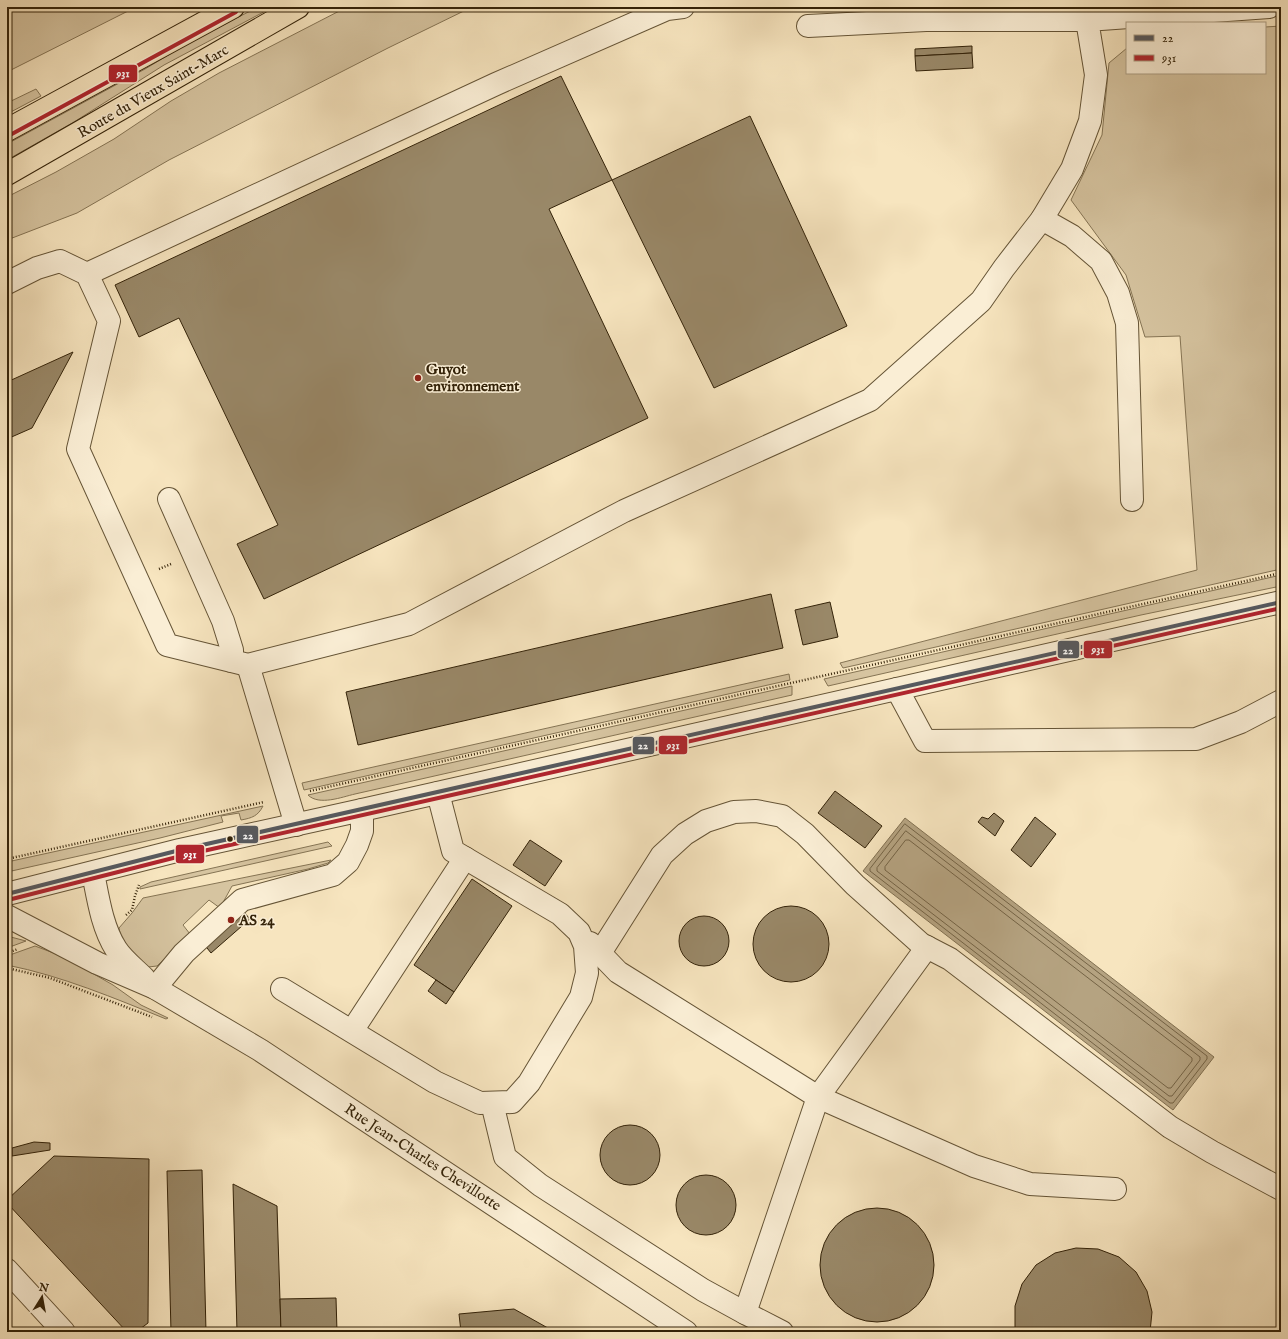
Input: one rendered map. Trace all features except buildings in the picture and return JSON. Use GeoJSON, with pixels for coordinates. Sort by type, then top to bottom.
{"type":"FeatureCollection","features":[{"type":"Feature","properties":{"kind":"highway"},"geometry":{"type":"LineString","coordinates":[[7,130],[233,7]]}},
{"type":"Feature","properties":{"kind":"highway","name":"Route du Vieux Saint-Marc"},"geometry":{"type":"LineString","coordinates":[[7,174],[298,7]]}},
{"type":"Feature","properties":{"kind":"street"},"geometry":{"type":"LineString","coordinates":[[87,274],[496,84],[667,9],[684,7]]}},
{"type":"Feature","properties":{"kind":"street"},"geometry":{"type":"LineString","coordinates":[[808,26],[1269,7]]}},
{"type":"Feature","properties":{"kind":"street"},"geometry":{"type":"LineString","coordinates":[[7,283],[36,268],[60,261],[87,274],[109,321],[78,449],[167,645],[240,663],[409,624],[624,511],[870,400],[981,301],[1004,268],[1042,219],[1072,169],[1090,121],[1096,75],[1080,14]]}},
{"type":"Feature","properties":{"kind":"street"},"geometry":{"type":"LineString","coordinates":[[1042,219],[1072,236],[1101,262],[1118,293],[1127,323],[1132,500]]}},
{"type":"Feature","properties":{"kind":"street"},"geometry":{"type":"LineString","coordinates":[[169,499],[222,621],[232,650],[240,663],[296,825]]}},
{"type":"Feature","properties":{"kind":"street"},"geometry":{"type":"LineString","coordinates":[[7,894],[180,850],[1281,602]]}},
{"type":"Feature","properties":{"kind":"street"},"geometry":{"type":"LineString","coordinates":[[897,689],[925,741],[1196,739],[1241,722],[1281,701]]}},
{"type":"Feature","properties":{"kind":"street"},"geometry":{"type":"LineString","coordinates":[[438,793],[453,851],[560,914],[618,972],[818,1097],[974,1166],[1030,1184],[1115,1189]]}},
{"type":"Feature","properties":{"kind":"street"},"geometry":{"type":"LineString","coordinates":[[154,988],[184,953],[242,900],[333,875],[348,862],[355,850],[362,831],[362,810]]}},
{"type":"Feature","properties":{"kind":"street"},"geometry":{"type":"LineString","coordinates":[[600,953],[662,854],[685,834],[706,821],[734,812],[756,812],[782,816],[805,834],[855,885],[922,944],[950,959],[1170,1128],[1281,1189]]}},
{"type":"Feature","properties":{"kind":"street"},"geometry":{"type":"LineString","coordinates":[[352,1031],[465,858]]}},
{"type":"Feature","properties":{"kind":"street","name":"Rue Jean-Charles Chevillotte"},"geometry":{"type":"LineString","coordinates":[[93,873],[99,904],[109,936],[117,951],[154,988]]}},
{"type":"Feature","properties":{"kind":"street","name":"Rue Jean-Charles Chevillotte"},"geometry":{"type":"LineString","coordinates":[[7,916],[97,962],[154,988],[260,1050],[686,1332]]}},
{"type":"Feature","properties":{"kind":"street"},"geometry":{"type":"LineString","coordinates":[[282,988],[434,1082],[480,1103],[512,1102],[528,1083],[581,997],[587,973],[585,946],[579,932]]}},
{"type":"Feature","properties":{"kind":"street"},"geometry":{"type":"LineString","coordinates":[[745,1313],[818,1097],[927,947]]}},
{"type":"Feature","properties":{"kind":"street"},"geometry":{"type":"LineString","coordinates":[[492,1103],[505,1157],[540,1185],[703,1290],[782,1332]]}},
{"type":"Feature","properties":{"kind":"street"},"geometry":{"type":"LineString","coordinates":[[7,1270],[64,1332]]}},
{"type":"Feature","properties":{"kind":"path"},"geometry":{"type":"LineString","coordinates":[[137,578],[193,555]]}},
{"type":"Feature","properties":{"kind":"path"},"geometry":{"type":"LineString","coordinates":[[7,859],[1281,573]]}},
{"type":"Feature","properties":{"kind":"path"},"geometry":{"type":"LineString","coordinates":[[7,968],[50,978],[153,1017]]}},
{"type":"Feature","properties":{"kind":"shaded area"},"geometry":{"type":"Polygon","coordinates":[[[7,7],[136,7],[7,72],[7,7]]]}},
{"type":"Feature","properties":{"kind":"shaded area"},"geometry":{"type":"Polygon","coordinates":[[[258,7],[273,7],[164,65],[74,122],[7,160],[7,144],[145,69],[190,42],[258,7]]]}},
{"type":"Feature","properties":{"kind":"shaded area"},"geometry":{"type":"Polygon","coordinates":[[[347,7],[472,7],[388,48],[169,160],[77,213],[7,240],[7,197],[56,172],[114,139],[171,101],[219,73],[347,7]]]}},
{"type":"Feature","properties":{"kind":"shaded area"},"geometry":{"type":"Polygon","coordinates":[[[1281,26],[1281,569],[843,668],[840,663],[1197,570],[1180,336],[1145,337],[1126,275],[1071,200],[1102,135],[1109,63],[1126,49],[1126,74],[1266,74],[1266,27],[1281,26]]]}},
{"type":"Feature","properties":{"kind":"shaded area"},"geometry":{"type":"Polygon","coordinates":[[[36,89],[41,96],[7,114],[7,103],[36,89]]]}},
{"type":"Feature","properties":{"kind":"shaded area"},"geometry":{"type":"Polygon","coordinates":[[[1281,575],[1281,586],[1141,615],[828,686],[824,679],[1281,575]]]}},
{"type":"Feature","properties":{"kind":"shaded area"},"geometry":{"type":"Polygon","coordinates":[[[789,674],[790,680],[304,790],[302,783],[789,674]]]}},
{"type":"Feature","properties":{"kind":"shaded area"},"geometry":{"type":"Polygon","coordinates":[[[792,686],[792,695],[337,799],[318,800],[308,795],[792,686]]]}},
{"type":"Feature","properties":{"kind":"shaded area"},"geometry":{"type":"Polygon","coordinates":[[[263,806],[254,816],[241,820],[239,813],[221,816],[223,822],[160,838],[7,872],[7,862],[263,806]]]}},
{"type":"Feature","properties":{"kind":"shaded area"},"geometry":{"type":"Polygon","coordinates":[[[328,842],[332,846],[140,889],[140,887],[151,882],[328,842]]]}},
{"type":"Feature","properties":{"kind":"shaded area"},"geometry":{"type":"Polygon","coordinates":[[[331,860],[328,863],[308,869],[232,886],[220,908],[209,900],[183,925],[190,934],[157,966],[148,967],[135,959],[121,938],[119,928],[143,898],[331,860]]]}},
{"type":"Feature","properties":{"kind":"shaded area"},"geometry":{"type":"Polygon","coordinates":[[[7,936],[26,941],[7,948],[7,936]]]}},
{"type":"Feature","properties":{"kind":"shaded area"},"geometry":{"type":"Polygon","coordinates":[[[35,946],[59,955],[85,969],[113,985],[141,1005],[168,1018],[166,1019],[68,981],[7,965],[7,956],[35,946]]]}},
{"type":"Feature","properties":{"kind":"water"},"geometry":{"type":"Polygon","coordinates":[[[905,818],[1214,1057],[1173,1110],[863,871],[905,818]]]}},
{"type":"Feature","properties":{"kind":"transit line","name":"931"},"geometry":{"type":"LineString","coordinates":[[10,135],[236,12]]}},
{"type":"Feature","properties":{"kind":"transit line","name":"22"},"geometry":{"type":"LineString","coordinates":[[7,894],[180,850],[1281,602]]}},
{"type":"Feature","properties":{"kind":"transit line","name":"931"},"geometry":{"type":"LineString","coordinates":[[8,900],[181,856],[1281,608]]}},
{"type":"Feature","properties":{"kind":"place","name":"Guyot environnement"},"geometry":{"type":"Point","coordinates":[418,378]}},
{"type":"Feature","properties":{"kind":"place","name":"AS 24"},"geometry":{"type":"Point","coordinates":[231,920]}}]}
